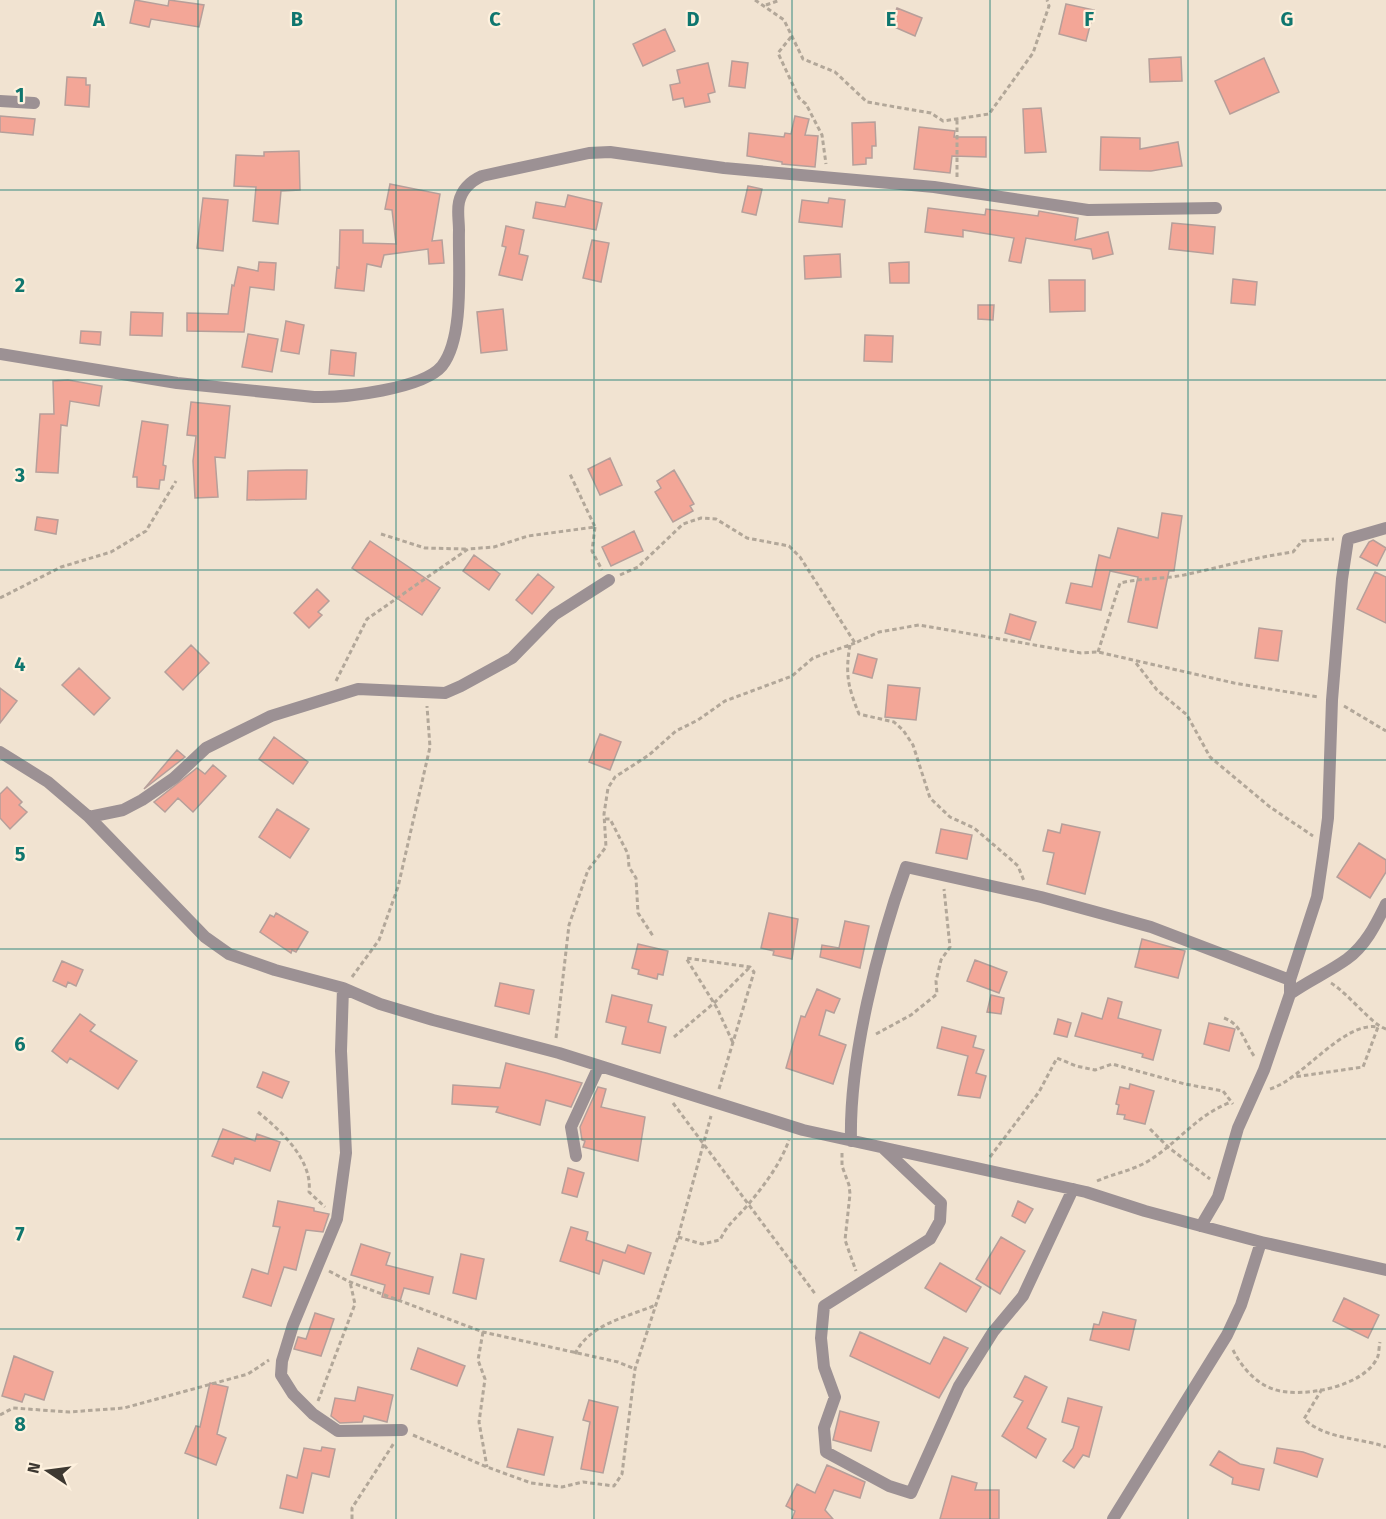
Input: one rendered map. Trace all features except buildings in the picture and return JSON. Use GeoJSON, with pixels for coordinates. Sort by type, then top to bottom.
{"type":"FeatureCollection","features":[{"type":"Feature","properties":{"kind":"street"},"geometry":{"type":"LineString","coordinates":[[0,101],[34,103]]}},
{"type":"Feature","properties":{"kind":"street"},"geometry":{"type":"LineString","coordinates":[[0,354],[177,383],[305,397],[335,398],[404,385],[427,377],[441,367],[447,357],[458,301],[459,201],[472,180],[589,153],[610,152],[724,168],[957,190],[1088,210],[1216,208]]}},
{"type":"Feature","properties":{"kind":"street"},"geometry":{"type":"LineString","coordinates":[[1201,1226],[1221,1187],[1242,1120],[1264,1070],[1290,994],[1290,980],[1317,897],[1325,843],[1341,579],[1348,539],[1386,528]]}},
{"type":"Feature","properties":{"kind":"street"},"geometry":{"type":"LineString","coordinates":[[89,817],[123,810],[142,800],[174,778],[206,748],[238,730],[271,716],[358,690],[445,693],[512,658],[554,615],[609,580]]}},
{"type":"Feature","properties":{"kind":"street"},"geometry":{"type":"LineString","coordinates":[[0,752],[48,782],[89,817],[205,937],[229,954],[275,970],[343,988],[380,1004],[551,1051],[794,1127],[1076,1189],[1261,1242],[1386,1270]]}},
{"type":"Feature","properties":{"kind":"street"},"geometry":{"type":"LineString","coordinates":[[848,1140],[860,1040],[881,949],[906,867],[1028,894],[1151,927],[1290,980]]}},
{"type":"Feature","properties":{"kind":"street"},"geometry":{"type":"LineString","coordinates":[[1290,994],[1354,953],[1366,940],[1386,904]]}},
{"type":"Feature","properties":{"kind":"street"},"geometry":{"type":"LineString","coordinates":[[343,988],[341,1051],[346,1153],[337,1219],[317,1264],[286,1349],[280,1375],[293,1394],[313,1414],[338,1431],[402,1430]]}},
{"type":"Feature","properties":{"kind":"street"},"geometry":{"type":"LineString","coordinates":[[576,1156],[571,1127],[599,1066]]}},
{"type":"Feature","properties":{"kind":"street"},"geometry":{"type":"LineString","coordinates":[[881,1147],[942,1203],[940,1221],[930,1239],[824,1306],[821,1338],[824,1366],[835,1397],[825,1428],[826,1452],[889,1486],[911,1493],[922,1473],[955,1395],[975,1357],[1023,1296],[1076,1189]]}},
{"type":"Feature","properties":{"kind":"street"},"geometry":{"type":"LineString","coordinates":[[1113,1519],[1227,1335],[1241,1305],[1261,1242]]}},
{"type":"Feature","properties":{"kind":"path"},"geometry":{"type":"LineString","coordinates":[[755,0],[784,20],[803,59],[835,72],[867,102],[931,113],[943,121],[989,114],[1033,53],[1049,6],[1047,0]]}},
{"type":"Feature","properties":{"kind":"path"},"geometry":{"type":"LineString","coordinates":[[766,6],[780,0]]}},
{"type":"Feature","properties":{"kind":"path"},"geometry":{"type":"LineString","coordinates":[[792,36],[778,53],[799,98],[806,104],[822,135],[829,177]]}},
{"type":"Feature","properties":{"kind":"path"},"geometry":{"type":"LineString","coordinates":[[957,119],[957,190]]}},
{"type":"Feature","properties":{"kind":"path"},"geometry":{"type":"LineString","coordinates":[[569,472],[595,527],[592,551],[609,580],[638,567],[683,524],[701,518],[716,519],[747,538],[789,546],[800,557],[855,643]]}},
{"type":"Feature","properties":{"kind":"path"},"geometry":{"type":"LineString","coordinates":[[0,598],[61,567],[111,552],[146,531],[176,481]]}},
{"type":"Feature","properties":{"kind":"path"},"geometry":{"type":"LineString","coordinates":[[381,534],[425,548],[468,549],[494,547],[528,536],[595,527]]}},
{"type":"Feature","properties":{"kind":"path"},"geometry":{"type":"LineString","coordinates":[[1098,652],[1120,583],[1147,577],[1182,575],[1235,561],[1293,552],[1302,541],[1348,539]]}},
{"type":"Feature","properties":{"kind":"path"},"geometry":{"type":"LineString","coordinates":[[331,697],[342,666],[367,619],[468,549]]}},
{"type":"Feature","properties":{"kind":"path"},"geometry":{"type":"LineString","coordinates":[[551,1051],[558,1034],[569,925],[588,870],[606,847],[605,819],[608,788],[615,777],[649,755],[676,731],[699,720],[725,701],[792,676],[813,658],[879,632],[919,625],[1081,653],[1098,652],[1262,689],[1332,699],[1386,731]]}},
{"type":"Feature","properties":{"kind":"path"},"geometry":{"type":"LineString","coordinates":[[850,645],[846,668],[848,685],[859,714],[894,722],[903,730],[913,745],[930,798],[950,817],[974,828],[1008,856],[1018,866],[1028,894]]}},
{"type":"Feature","properties":{"kind":"path"},"geometry":{"type":"LineString","coordinates":[[1135,662],[1157,690],[1187,715],[1210,758],[1270,807],[1325,843]]}},
{"type":"Feature","properties":{"kind":"path"},"geometry":{"type":"LineString","coordinates":[[343,988],[379,940],[398,887],[430,747],[426,693]]}},
{"type":"Feature","properties":{"kind":"path"},"geometry":{"type":"LineString","coordinates":[[605,819],[610,819],[628,854],[629,867],[636,878],[638,913],[653,936]]}},
{"type":"Feature","properties":{"kind":"path"},"geometry":{"type":"LineString","coordinates":[[860,1040],[912,1015],[938,994],[936,981],[941,960],[950,946],[950,925],[941,875]]}},
{"type":"Feature","properties":{"kind":"path"},"geometry":{"type":"LineString","coordinates":[[352,1519],[352,1508],[402,1430],[487,1467],[531,1483],[562,1487],[583,1482],[614,1486],[622,1474],[635,1369],[678,1237],[715,1103],[734,1045],[754,972],[750,967],[686,958],[714,1003],[734,1045]]}},
{"type":"Feature","properties":{"kind":"path"},"geometry":{"type":"LineString","coordinates":[[674,1037],[714,1003],[750,967]]}},
{"type":"Feature","properties":{"kind":"path"},"geometry":{"type":"LineString","coordinates":[[1311,979],[1329,982],[1347,993],[1378,1027]]}},
{"type":"Feature","properties":{"kind":"path"},"geometry":{"type":"LineString","coordinates":[[1224,1018],[1233,1021],[1264,1070]]}},
{"type":"Feature","properties":{"kind":"path"},"geometry":{"type":"LineString","coordinates":[[1252,1095],[1274,1088],[1294,1077],[1316,1056],[1366,1025],[1386,1029]]}},
{"type":"Feature","properties":{"kind":"path"},"geometry":{"type":"LineString","coordinates":[[1294,1077],[1363,1067],[1378,1027]]}},
{"type":"Feature","properties":{"kind":"path"},"geometry":{"type":"LineString","coordinates":[[984,1169],[989,1158],[1039,1092],[1057,1058],[1076,1066],[1095,1070],[1112,1064],[1185,1084],[1223,1091],[1232,1101],[1242,1120]]}},
{"type":"Feature","properties":{"kind":"path"},"geometry":{"type":"LineString","coordinates":[[659,1084],[824,1306]]}},
{"type":"Feature","properties":{"kind":"path"},"geometry":{"type":"LineString","coordinates":[[1076,1189],[1135,1168],[1168,1147],[1198,1119],[1232,1101]]}},
{"type":"Feature","properties":{"kind":"path"},"geometry":{"type":"LineString","coordinates":[[258,1112],[281,1131],[306,1168],[310,1180],[309,1192],[337,1219]]}},
{"type":"Feature","properties":{"kind":"path"},"geometry":{"type":"LineString","coordinates":[[678,1237],[702,1244],[720,1240],[732,1220],[749,1203],[776,1168],[794,1127]]}},
{"type":"Feature","properties":{"kind":"path"},"geometry":{"type":"LineString","coordinates":[[1150,1129],[1168,1147],[1221,1187]]}},
{"type":"Feature","properties":{"kind":"path"},"geometry":{"type":"LineString","coordinates":[[848,1140],[842,1166],[850,1194],[845,1240],[860,1283]]}},
{"type":"Feature","properties":{"kind":"path"},"geometry":{"type":"LineString","coordinates":[[317,1264],[350,1282],[483,1332],[618,1362],[635,1369]]}},
{"type":"Feature","properties":{"kind":"path"},"geometry":{"type":"LineString","coordinates":[[313,1414],[355,1304],[350,1282]]}},
{"type":"Feature","properties":{"kind":"path"},"geometry":{"type":"LineString","coordinates":[[575,1354],[582,1340],[594,1332],[657,1305]]}},
{"type":"Feature","properties":{"kind":"path"},"geometry":{"type":"LineString","coordinates":[[483,1332],[478,1360],[485,1379],[479,1422],[487,1467]]}},
{"type":"Feature","properties":{"kind":"path"},"geometry":{"type":"LineString","coordinates":[[1227,1335],[1239,1362],[1254,1377],[1271,1388],[1286,1392],[1322,1389],[1351,1383],[1367,1371],[1377,1357],[1380,1342]]}},
{"type":"Feature","properties":{"kind":"path"},"geometry":{"type":"LineString","coordinates":[[0,1415],[13,1408],[69,1412],[124,1408],[248,1374],[286,1349]]}},
{"type":"Feature","properties":{"kind":"path"},"geometry":{"type":"LineString","coordinates":[[1322,1389],[1304,1419],[1314,1428],[1334,1436],[1386,1447]]}}]}
